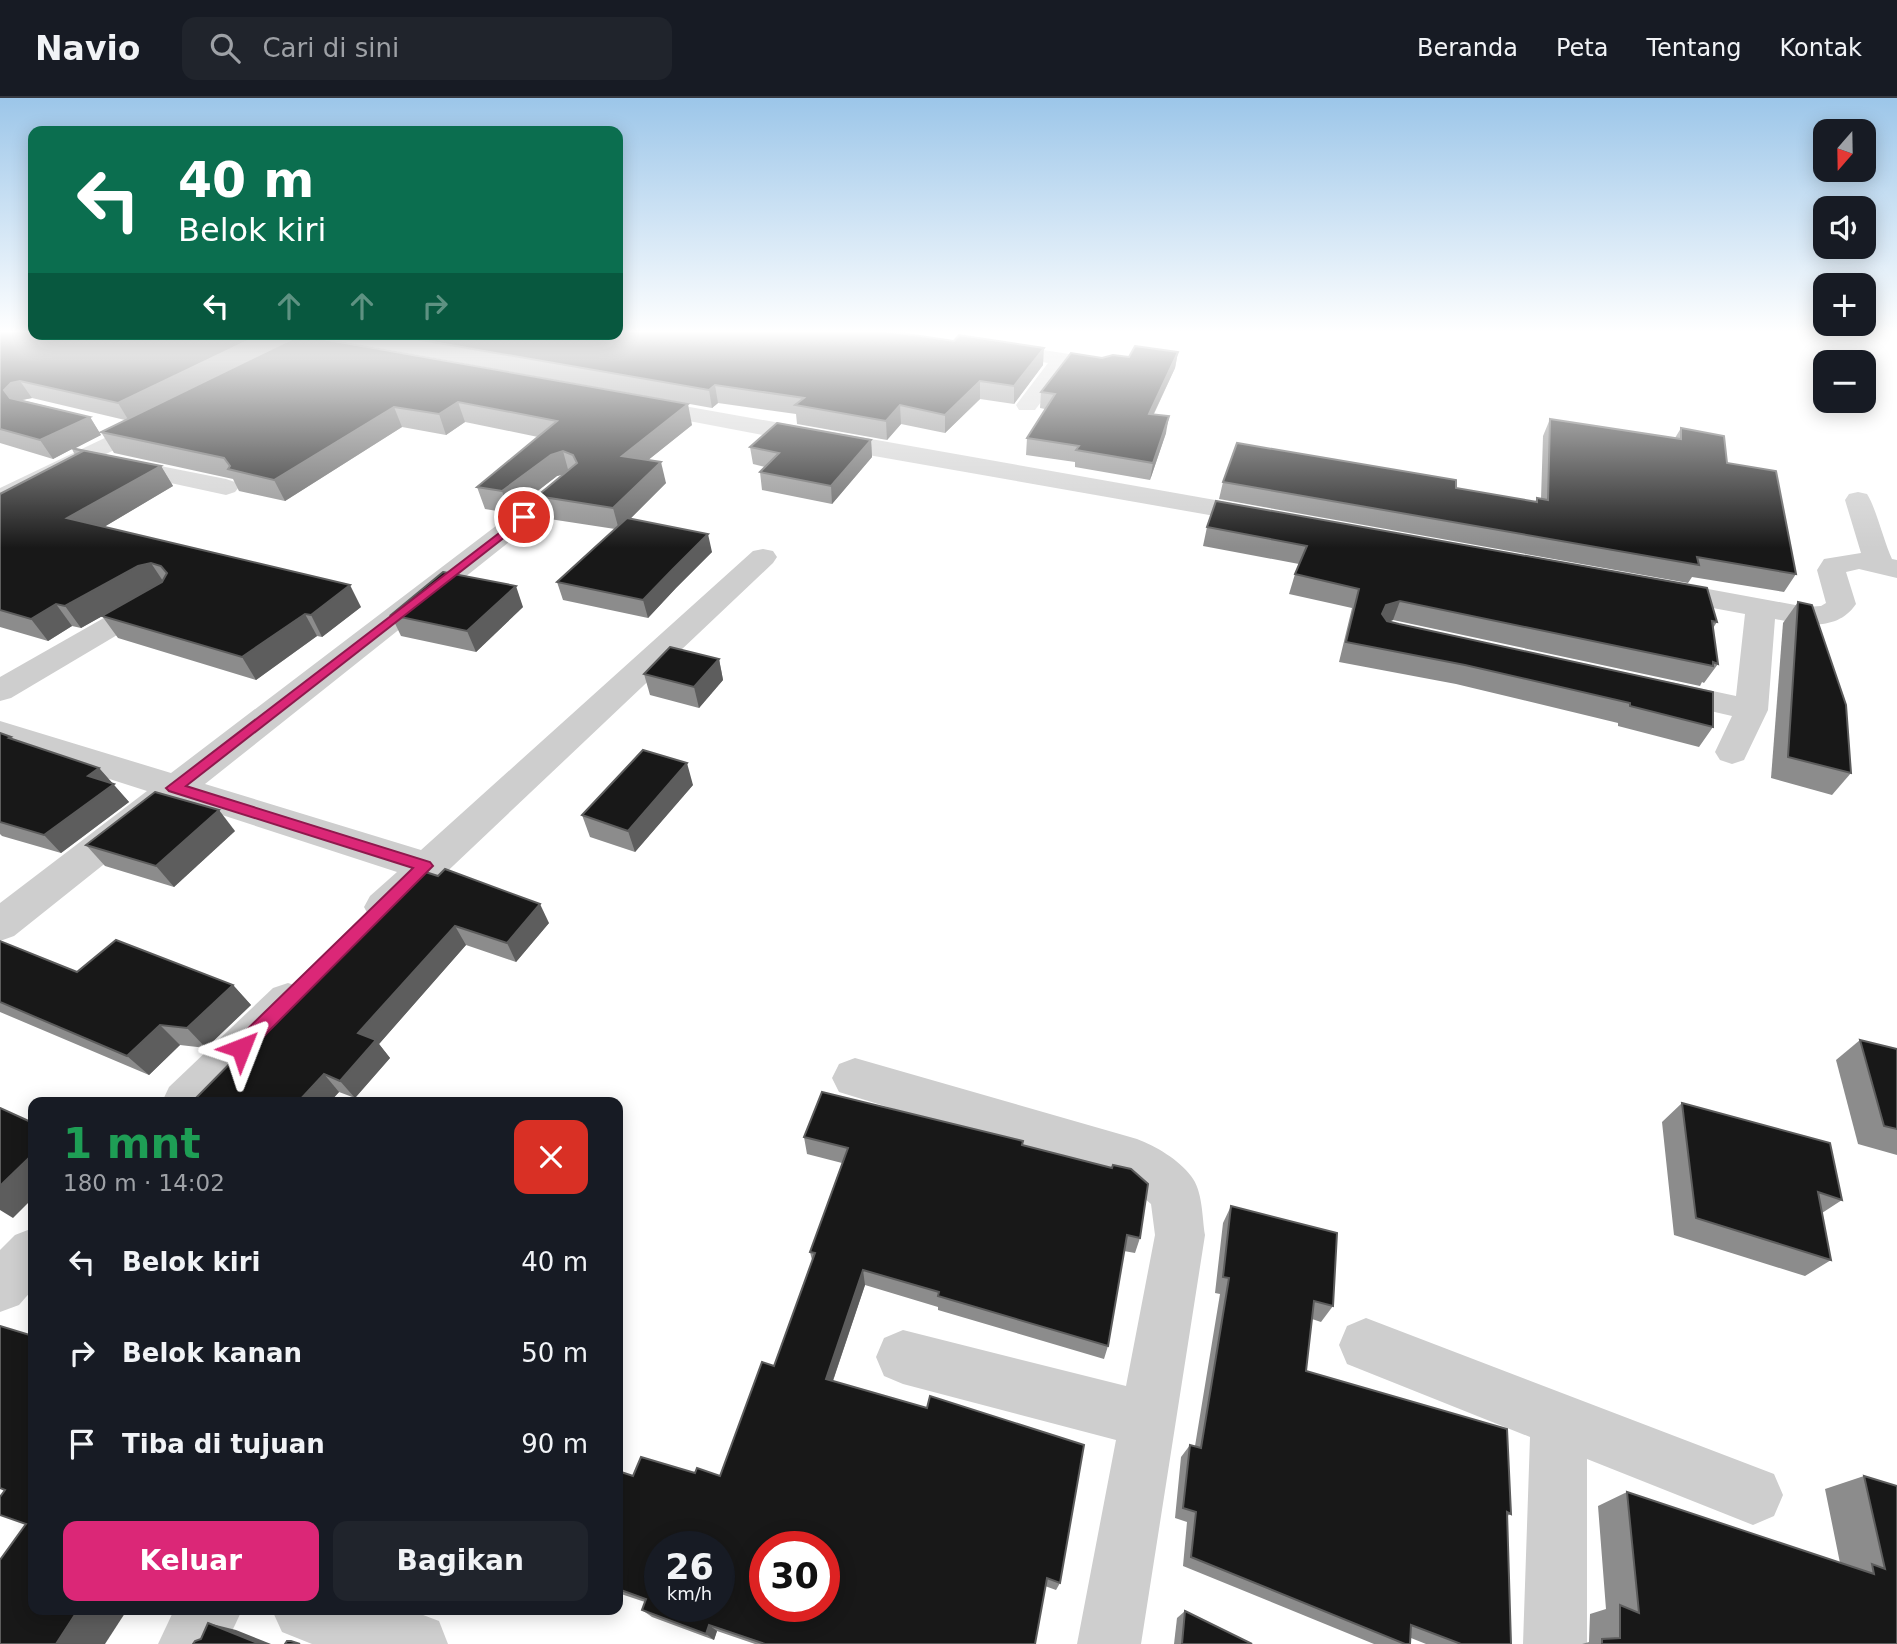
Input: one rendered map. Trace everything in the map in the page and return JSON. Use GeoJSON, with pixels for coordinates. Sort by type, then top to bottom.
{"type":"FeatureCollection","features":[{"type":"Feature","properties":{"kind":"street"},"geometry":{"type":"LineString","coordinates":[[626,403],[1296,522]]}},
{"type":"Feature","properties":{"kind":"street"},"geometry":{"type":"LineString","coordinates":[[0,498],[169,413]]}},
{"type":"Feature","properties":{"kind":"street"},"geometry":{"type":"LineString","coordinates":[[94,423],[132,432]]}},
{"type":"Feature","properties":{"kind":"street"},"geometry":{"type":"LineString","coordinates":[[82,457],[226,487]]}},
{"type":"Feature","properties":{"kind":"street"},"geometry":{"type":"LineString","coordinates":[[0,925],[568,483]]}},
{"type":"Feature","properties":{"kind":"street"},"geometry":{"type":"LineString","coordinates":[[1858,500],[1867,534],[1888,567]]}},
{"type":"Feature","properties":{"kind":"street"},"geometry":{"type":"LineString","coordinates":[[358,932],[425,866],[762,557]]}},
{"type":"Feature","properties":{"kind":"street"},"geometry":{"type":"LineString","coordinates":[[1638,585],[1807,616],[1826,615],[1837,611],[1841,604],[1831,570],[1834,565],[1859,561],[1888,567]]}},
{"type":"Feature","properties":{"kind":"street"},"geometry":{"type":"LineString","coordinates":[[0,691],[164,596]]}},
{"type":"Feature","properties":{"kind":"street"},"geometry":{"type":"LineString","coordinates":[[1732,752],[1751,710],[1761,608]]}},
{"type":"Feature","properties":{"kind":"street"},"geometry":{"type":"LineString","coordinates":[[1631,684],[1751,710]]}},
{"type":"Feature","properties":{"kind":"street"},"geometry":{"type":"LineString","coordinates":[[0,732],[425,866]]}},
{"type":"Feature","properties":{"kind":"street"},"geometry":{"type":"LineString","coordinates":[[190,1097],[319,970]]}},
{"type":"Feature","properties":{"kind":"street"},"geometry":{"type":"LineString","coordinates":[[855,1078],[1137,1161],[1174,1193],[1180,1235],[1109,1644]]}},
{"type":"Feature","properties":{"kind":"street"},"geometry":{"type":"LineString","coordinates":[[0,1286],[28,1258]]}},
{"type":"Feature","properties":{"kind":"street"},"geometry":{"type":"LineString","coordinates":[[1366,1345],[1753,1494]]}},
{"type":"Feature","properties":{"kind":"street"},"geometry":{"type":"LineString","coordinates":[[903,1357],[1147,1420]]}},
{"type":"Feature","properties":{"kind":"street"},"geometry":{"type":"LineString","coordinates":[[1555,1644],[1559,1420]]}},
{"type":"Feature","properties":{"kind":"street"},"geometry":{"type":"LineString","coordinates":[[190,1644],[207,1615]]}},
{"type":"Feature","properties":{"kind":"street"},"geometry":{"type":"LineString","coordinates":[[320,1615],[416,1644]]}},
{"type":"Feature","properties":{"kind":"building"},"geometry":{"type":"Polygon","coordinates":[[[0,403],[32,403],[90,417],[40,440],[0,429],[0,403]]]}},
{"type":"Feature","properties":{"kind":"building"},"geometry":{"type":"Polygon","coordinates":[[[160,403],[456,403],[439,414],[394,407],[274,480],[228,469],[230,466],[224,458],[101,432],[160,403]]]}},
{"type":"Feature","properties":{"kind":"building"},"geometry":{"type":"Polygon","coordinates":[[[464,403],[688,404],[622,456],[661,462],[613,508],[537,496],[577,463],[573,455],[563,451],[551,455],[502,491],[477,487],[557,421],[464,403]]]}},
{"type":"Feature","properties":{"kind":"building"},"geometry":{"type":"Polygon","coordinates":[[[957,403],[945,415],[900,405],[886,421],[795,405],[957,403]]]}},
{"type":"Feature","properties":{"kind":"building"},"geometry":{"type":"Polygon","coordinates":[[[1049,403],[1154,403],[1149,414],[1169,416],[1153,463],[1076,450],[1079,446],[1027,438],[1049,403]]]}},
{"type":"Feature","properties":{"kind":"building"},"geometry":{"type":"Polygon","coordinates":[[[1550,419],[1681,439],[1681,428],[1724,436],[1727,463],[1776,471],[1796,574],[1697,557],[1699,565],[1223,482],[1237,443],[1456,480],[1456,488],[1537,502],[1537,498],[1548,500],[1550,419]]]}},
{"type":"Feature","properties":{"kind":"building"},"geometry":{"type":"Polygon","coordinates":[[[777,423],[871,440],[831,486],[760,472],[779,453],[750,447],[777,423]]]}},
{"type":"Feature","properties":{"kind":"building"},"geometry":{"type":"Polygon","coordinates":[[[71,448],[161,466],[67,518],[350,585],[311,615],[305,614],[242,657],[102,616],[162,582],[167,573],[161,566],[151,563],[138,566],[65,606],[56,604],[31,619],[0,610],[0,494],[83,451],[71,448]]]}},
{"type":"Feature","properties":{"kind":"building"},"geometry":{"type":"Polygon","coordinates":[[[1216,501],[1707,588],[1717,622],[1712,621],[1718,664],[1713,662],[1713,666],[1400,601],[1386,605],[1382,614],[1387,621],[1399,624],[1713,692],[1713,727],[1630,706],[1630,703],[1465,665],[1346,642],[1359,589],[1295,574],[1307,546],[1207,527],[1216,501]]]}},
{"type":"Feature","properties":{"kind":"building"},"geometry":{"type":"Polygon","coordinates":[[[627,518],[708,534],[643,600],[557,582],[627,518]]]}},
{"type":"Feature","properties":{"kind":"building"},"geometry":{"type":"Polygon","coordinates":[[[443,572],[516,586],[467,631],[391,615],[443,572]]]}},
{"type":"Feature","properties":{"kind":"building"},"geometry":{"type":"Polygon","coordinates":[[[1798,602],[1812,605],[1846,705],[1851,773],[1788,757],[1798,602]]]}},
{"type":"Feature","properties":{"kind":"building"},"geometry":{"type":"Polygon","coordinates":[[[670,647],[719,659],[694,687],[644,674],[670,647]]]}},
{"type":"Feature","properties":{"kind":"building"},"geometry":{"type":"Polygon","coordinates":[[[0,733],[99,768],[88,776],[114,784],[44,835],[0,822],[0,733]]]}},
{"type":"Feature","properties":{"kind":"building"},"geometry":{"type":"Polygon","coordinates":[[[643,750],[687,763],[628,831],[582,815],[643,750]]]}},
{"type":"Feature","properties":{"kind":"building"},"geometry":{"type":"Polygon","coordinates":[[[155,792],[219,810],[156,866],[86,845],[155,792]]]}},
{"type":"Feature","properties":{"kind":"building"},"geometry":{"type":"Polygon","coordinates":[[[445,869],[540,904],[507,943],[455,926],[358,1033],[376,1040],[340,1081],[324,1074],[303,1097],[197,1097],[256,1037],[249,1037],[419,870],[438,876],[445,869]]]}},
{"type":"Feature","properties":{"kind":"building"},"geometry":{"type":"Polygon","coordinates":[[[116,940],[233,985],[187,1028],[160,1025],[127,1056],[0,1002],[0,941],[77,972],[116,940]]]}},
{"type":"Feature","properties":{"kind":"building"},"geometry":{"type":"Polygon","coordinates":[[[1860,1040],[1897,1049],[1897,1129],[1884,1126],[1860,1040]]]}},
{"type":"Feature","properties":{"kind":"building"},"geometry":{"type":"Polygon","coordinates":[[[822,1092],[1023,1141],[1022,1145],[1112,1168],[1113,1165],[1131,1169],[1148,1184],[1140,1238],[1127,1235],[1108,1346],[938,1296],[939,1292],[863,1270],[826,1379],[927,1408],[930,1396],[1084,1445],[1060,1583],[1047,1578],[1035,1644],[765,1644],[709,1625],[706,1634],[674,1622],[735,1622],[735,1531],[644,1531],[644,1598],[623,1591],[623,1473],[633,1476],[641,1457],[695,1473],[697,1468],[720,1476],[762,1362],[774,1366],[815,1253],[810,1252],[848,1148],[804,1137],[822,1092]]]}},
{"type":"Feature","properties":{"kind":"building"},"geometry":{"type":"Polygon","coordinates":[[[1682,1103],[1830,1143],[1842,1200],[1818,1192],[1831,1260],[1696,1218],[1682,1103]]]}},
{"type":"Feature","properties":{"kind":"building"},"geometry":{"type":"Polygon","coordinates":[[[0,1108],[28,1121],[28,1159],[0,1186],[0,1108]]]}},
{"type":"Feature","properties":{"kind":"building"},"geometry":{"type":"Polygon","coordinates":[[[1231,1206],[1337,1233],[1333,1306],[1314,1301],[1306,1371],[1507,1429],[1511,1514],[1507,1512],[1511,1644],[1461,1644],[1411,1625],[1410,1644],[1405,1644],[1191,1557],[1196,1512],[1183,1508],[1190,1445],[1201,1448],[1229,1278],[1223,1277],[1231,1206]]]}},
{"type":"Feature","properties":{"kind":"building"},"geometry":{"type":"Polygon","coordinates":[[[0,1326],[28,1334],[28,1615],[75,1615],[56,1644],[0,1644],[0,1560],[26,1524],[0,1515],[0,1497],[5,1490],[0,1488],[0,1326]]]}},
{"type":"Feature","properties":{"kind":"building"},"geometry":{"type":"Polygon","coordinates":[[[1864,1476],[1897,1486],[1897,1644],[1602,1644],[1602,1639],[1620,1638],[1620,1605],[1639,1613],[1627,1492],[1874,1574],[1872,1564],[1885,1569],[1864,1476]]]}},
{"type":"Feature","properties":{"kind":"building"},"geometry":{"type":"Polygon","coordinates":[[[1185,1611],[1252,1644],[1182,1644],[1185,1611]]]}},
{"type":"Feature","properties":{"kind":"building"},"geometry":{"type":"Polygon","coordinates":[[[208,1623],[260,1644],[193,1644],[201,1639],[208,1623]]]}},
{"type":"Feature","properties":{"kind":"route"},"geometry":{"type":"LineString","coordinates":[[241,1048],[425,866],[174,788],[524,517]]}}]}
